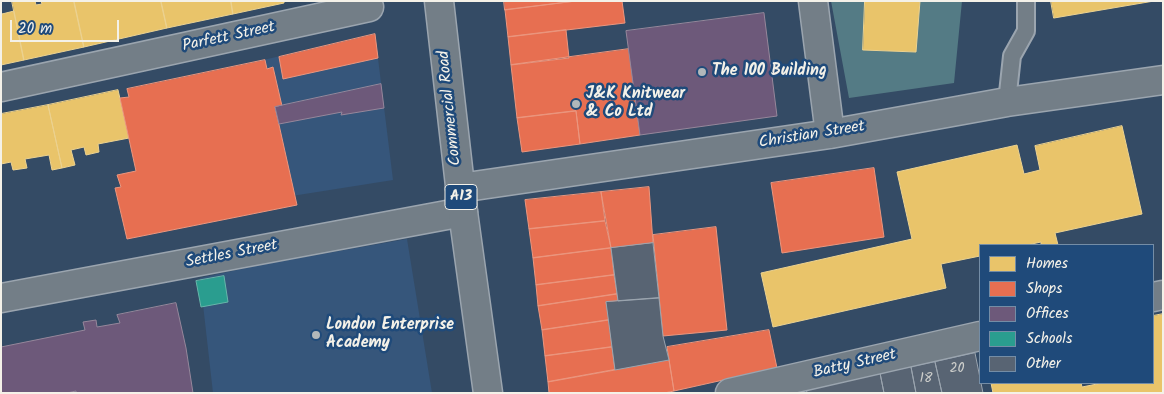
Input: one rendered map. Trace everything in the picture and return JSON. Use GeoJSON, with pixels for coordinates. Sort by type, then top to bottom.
{"type":"FeatureCollection","features":[{"type":"Feature","properties":{"kind":"main road","name":"Commercial Road"},"geometry":{"type":"LineString","coordinates":[[439,1],[461,200],[488,393]]}},
{"type":"Feature","properties":{"kind":"main road"},"geometry":{"type":"LineString","coordinates":[[813,1],[830,134]]}},
{"type":"Feature","properties":{"kind":"main road","name":"Parfett Street"},"geometry":{"type":"LineString","coordinates":[[1,87],[369,7]]}},
{"type":"Feature","properties":{"kind":"main road","name":"Christian Street"},"geometry":{"type":"LineString","coordinates":[[461,200],[1007,102],[1163,80]]}},
{"type":"Feature","properties":{"kind":"main road","name":"Settles Street"},"geometry":{"type":"LineString","coordinates":[[1,298],[461,200]]}},
{"type":"Feature","properties":{"kind":"main road","name":"Batty Street"},"geometry":{"type":"LineString","coordinates":[[730,393],[979,336]]}},
{"type":"Feature","properties":{"kind":"lane"},"geometry":{"type":"LineString","coordinates":[[1007,102],[1012,56],[1026,31],[1026,1]]}},
{"type":"Feature","properties":{"kind":"shaded area"},"geometry":{"type":"Polygon","coordinates":[[[375,34],[393,180],[159,217],[134,90],[375,34]]]}},
{"type":"Feature","properties":{"kind":"shaded area","name":"London Enterprise Academy"},"geometry":{"type":"Polygon","coordinates":[[[407,239],[432,393],[213,393],[200,278],[260,265],[407,239]]]}},
{"type":"Feature","properties":{"kind":"green space"},"geometry":{"type":"Polygon","coordinates":[[[831,1],[865,1],[863,50],[915,52],[920,1],[962,1],[954,83],[849,98],[831,1]]]}},
{"type":"Feature","properties":{"kind":"building: Homes"},"geometry":{"type":"Polygon","coordinates":[[[12,1],[35,1],[36,5],[42,4],[41,1],[74,1],[84,47],[24,60],[12,1]]]}},
{"type":"Feature","properties":{"kind":"building: Homes"},"geometry":{"type":"Polygon","coordinates":[[[74,1],[161,1],[167,28],[84,47],[74,1]]]}},
{"type":"Feature","properties":{"kind":"building: Homes"},"geometry":{"type":"Polygon","coordinates":[[[161,1],[231,1],[233,14],[167,28],[161,1]]]}},
{"type":"Feature","properties":{"kind":"building: Homes"},"geometry":{"type":"Polygon","coordinates":[[[231,1],[284,1],[284,3],[233,14],[231,1]]]}},
{"type":"Feature","properties":{"kind":"building: Homes"},"geometry":{"type":"Polygon","coordinates":[[[865,1],[920,1],[916,52],[863,50],[865,1]]]}},
{"type":"Feature","properties":{"kind":"building: Homes"},"geometry":{"type":"Polygon","coordinates":[[[1051,1],[1154,1],[1054,18],[1051,1]]]}},
{"type":"Feature","properties":{"kind":"building: Homes"},"geometry":{"type":"Polygon","coordinates":[[[1,11],[2,14],[14,11],[24,60],[1,65],[1,11]]]}},
{"type":"Feature","properties":{"kind":"building: Homes"},"geometry":{"type":"Polygon","coordinates":[[[118,90],[129,138],[98,144],[99,152],[86,155],[84,147],[71,150],[75,165],[62,168],[48,105],[118,90]]]}},
{"type":"Feature","properties":{"kind":"building: Homes"},"geometry":{"type":"Polygon","coordinates":[[[48,105],[62,168],[52,170],[49,155],[25,159],[27,168],[13,170],[11,162],[1,164],[1,114],[48,105]]]}},
{"type":"Feature","properties":{"kind":"building: Homes"},"geometry":{"type":"Polygon","coordinates":[[[1122,126],[1142,214],[1055,233],[1058,244],[1041,244],[1041,242],[1032,244],[979,244],[979,256],[941,264],[946,288],[773,327],[761,273],[912,239],[897,172],[1017,145],[1024,174],[1040,170],[1035,146],[1122,126]]]}},
{"type":"Feature","properties":{"kind":"building: Homes"},"geometry":{"type":"Polygon","coordinates":[[[1163,314],[1163,393],[993,393],[991,384],[1081,384],[1082,387],[1097,384],[1154,384],[1154,316],[1163,314]]]}},
{"type":"Feature","properties":{"kind":"building: Shops"},"geometry":{"type":"Polygon","coordinates":[[[504,1],[576,1],[505,10],[504,1]]]}},
{"type":"Feature","properties":{"kind":"building: Shops"},"geometry":{"type":"Polygon","coordinates":[[[576,1],[622,1],[625,23],[508,37],[505,10],[576,1]]]}},
{"type":"Feature","properties":{"kind":"building: Shops"},"geometry":{"type":"Polygon","coordinates":[[[566,30],[569,58],[511,65],[508,37],[566,30]]]}},
{"type":"Feature","properties":{"kind":"building: Shops"},"geometry":{"type":"Polygon","coordinates":[[[375,34],[378,58],[283,79],[279,57],[375,34]]]}},
{"type":"Feature","properties":{"kind":"building: Shops","name":"J&K Knitwear & Co Ltd"},"geometry":{"type":"Polygon","coordinates":[[[629,49],[640,135],[580,144],[576,111],[517,118],[511,65],[629,49]]]}},
{"type":"Feature","properties":{"kind":"building: Shops"},"geometry":{"type":"Polygon","coordinates":[[[265,60],[267,69],[273,67],[282,106],[275,107],[297,205],[127,239],[115,188],[121,187],[117,175],[136,171],[120,98],[129,97],[127,89],[265,60]]]}},
{"type":"Feature","properties":{"kind":"building: Shops"},"geometry":{"type":"Polygon","coordinates":[[[576,111],[580,144],[522,152],[517,118],[576,111]]]}},
{"type":"Feature","properties":{"kind":"building: Shops"},"geometry":{"type":"Polygon","coordinates":[[[874,168],[884,237],[782,253],[771,183],[874,168]]]}},
{"type":"Feature","properties":{"kind":"building: Shops"},"geometry":{"type":"Polygon","coordinates":[[[649,187],[653,243],[611,248],[601,192],[649,187]]]}},
{"type":"Feature","properties":{"kind":"building: Shops"},"geometry":{"type":"Polygon","coordinates":[[[601,192],[605,221],[529,229],[525,200],[601,192]]]}},
{"type":"Feature","properties":{"kind":"building: Shops"},"geometry":{"type":"Polygon","coordinates":[[[605,221],[611,248],[533,258],[529,229],[605,221]]]}},
{"type":"Feature","properties":{"kind":"building: Shops"},"geometry":{"type":"Polygon","coordinates":[[[716,227],[727,330],[663,336],[653,235],[716,227]]]}},
{"type":"Feature","properties":{"kind":"building: Shops"},"geometry":{"type":"Polygon","coordinates":[[[611,248],[614,275],[536,285],[533,258],[611,248]]]}},
{"type":"Feature","properties":{"kind":"building: Shops"},"geometry":{"type":"Polygon","coordinates":[[[614,275],[617,294],[538,306],[536,285],[614,275]]]}},
{"type":"Feature","properties":{"kind":"building: Shops"},"geometry":{"type":"Polygon","coordinates":[[[617,294],[618,301],[606,302],[609,320],[542,330],[538,306],[617,294]]]}},
{"type":"Feature","properties":{"kind":"building: Shops"},"geometry":{"type":"Polygon","coordinates":[[[609,320],[612,347],[545,356],[542,330],[609,320]]]}},
{"type":"Feature","properties":{"kind":"building: Shops"},"geometry":{"type":"Polygon","coordinates":[[[769,330],[777,368],[674,391],[667,347],[769,330]]]}},
{"type":"Feature","properties":{"kind":"building: Shops"},"geometry":{"type":"Polygon","coordinates":[[[612,347],[615,370],[548,382],[545,356],[612,347]]]}},
{"type":"Feature","properties":{"kind":"building: Shops"},"geometry":{"type":"Polygon","coordinates":[[[669,360],[674,391],[664,393],[549,393],[548,382],[669,360]]]}},
{"type":"Feature","properties":{"kind":"building: Offices","name":"The 100 Building"},"geometry":{"type":"Polygon","coordinates":[[[764,13],[777,116],[640,135],[626,31],[764,13]]]}},
{"type":"Feature","properties":{"kind":"building: Offices"},"geometry":{"type":"Polygon","coordinates":[[[381,84],[384,108],[341,115],[342,112],[279,124],[275,107],[381,84]]]}},
{"type":"Feature","properties":{"kind":"building: Offices"},"geometry":{"type":"Polygon","coordinates":[[[176,303],[193,393],[76,393],[76,391],[67,393],[1,393],[1,347],[85,330],[83,322],[96,320],[97,327],[120,323],[117,315],[176,303]]]}},
{"type":"Feature","properties":{"kind":"building: Schools"},"geometry":{"type":"Polygon","coordinates":[[[224,276],[228,302],[201,307],[196,281],[224,276]]]}},
{"type":"Feature","properties":{"kind":"building: Other"},"geometry":{"type":"Polygon","coordinates":[[[653,243],[659,298],[618,301],[611,248],[653,243]]]}},
{"type":"Feature","properties":{"kind":"building: Other"},"geometry":{"type":"Polygon","coordinates":[[[659,298],[663,336],[669,360],[615,370],[606,302],[659,298]]]}},
{"type":"Feature","properties":{"kind":"building: Other"},"geometry":{"type":"Polygon","coordinates":[[[975,353],[979,384],[981,384],[983,393],[942,393],[935,362],[975,353]]]}},
{"type":"Feature","properties":{"kind":"building: Other"},"geometry":{"type":"Polygon","coordinates":[[[935,362],[942,393],[916,393],[911,367],[935,362]]]}},
{"type":"Feature","properties":{"kind":"building: Other"},"geometry":{"type":"Polygon","coordinates":[[[911,367],[916,393],[884,393],[880,373],[911,367]]]}},
{"type":"Feature","properties":{"kind":"building: Other"},"geometry":{"type":"Polygon","coordinates":[[[880,373],[884,393],[807,393],[806,388],[880,373]]]}},
{"type":"Feature","properties":{"kind":"place","name":"The 100 Building"},"geometry":{"type":"Point","coordinates":[702,72]}},
{"type":"Feature","properties":{"kind":"place","name":"J&K Knitwear & Co Ltd"},"geometry":{"type":"Point","coordinates":[576,104]}},
{"type":"Feature","properties":{"kind":"place","name":"London Enterprise Academy"},"geometry":{"type":"Point","coordinates":[316,335]}}]}
